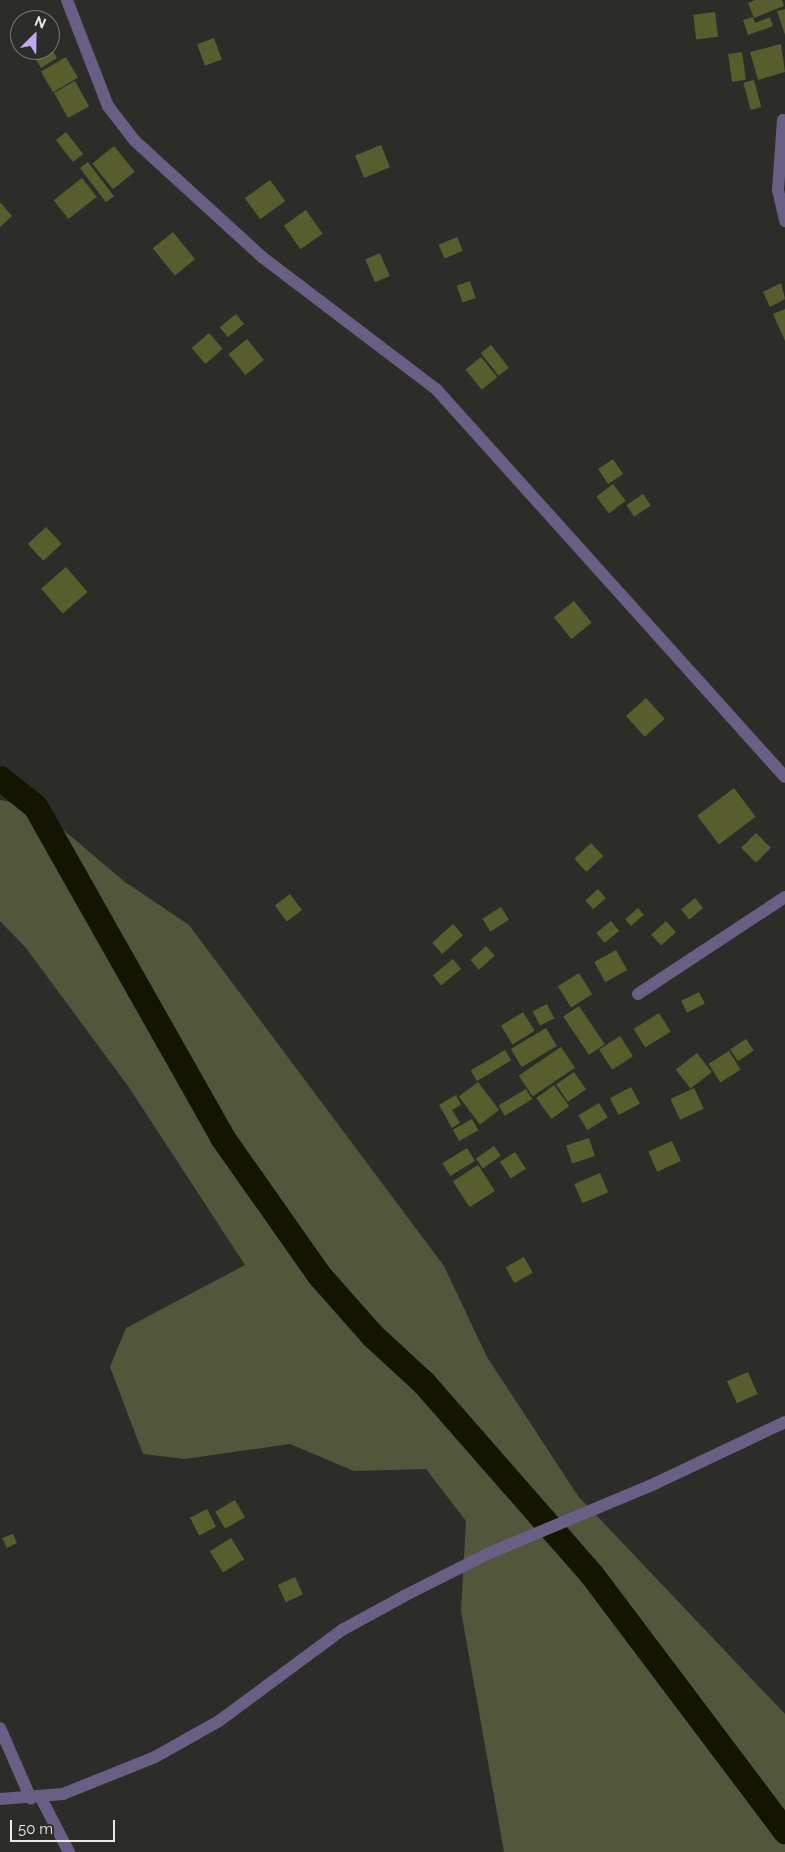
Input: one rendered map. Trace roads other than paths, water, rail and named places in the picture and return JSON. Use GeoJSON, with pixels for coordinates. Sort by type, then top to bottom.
{"type":"FeatureCollection","features":[{"type":"Feature","properties":{"kind":"street"},"geometry":{"type":"LineString","coordinates":[[67,0],[108,106],[135,142],[262,257],[437,390],[785,777]]}},
{"type":"Feature","properties":{"kind":"street"},"geometry":{"type":"LineString","coordinates":[[783,120],[778,190],[785,221]]}},
{"type":"Feature","properties":{"kind":"street"},"geometry":{"type":"LineString","coordinates":[[638,994],[785,898]]}},
{"type":"Feature","properties":{"kind":"street"},"geometry":{"type":"LineString","coordinates":[[0,1799],[36,1799],[117,1775],[191,1738],[342,1630],[404,1596],[487,1554],[654,1484],[785,1422]]}},
{"type":"Feature","properties":{"kind":"street"},"geometry":{"type":"LineString","coordinates":[[0,1728],[36,1799],[70,1852]]}},
{"type":"Feature","properties":{"kind":"waterway"},"geometry":{"type":"LineString","coordinates":[[0,778],[35,806],[222,1137],[319,1275],[373,1336],[424,1383],[592,1575],[785,1831]]}}]}
